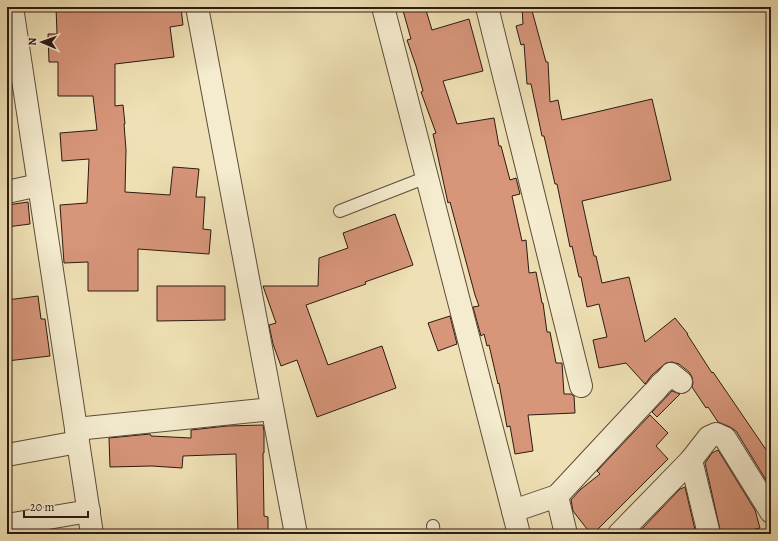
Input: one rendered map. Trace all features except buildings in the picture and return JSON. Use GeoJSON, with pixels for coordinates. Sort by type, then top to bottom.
{"type":"FeatureCollection","features":[{"type":"Feature","properties":{"kind":"street"},"geometry":{"type":"LineString","coordinates":[[12,7],[92,534]]}},
{"type":"Feature","properties":{"kind":"street"},"geometry":{"type":"LineString","coordinates":[[197,7],[296,534]]}},
{"type":"Feature","properties":{"kind":"street"},"geometry":{"type":"LineString","coordinates":[[383,7],[519,534]]}},
{"type":"Feature","properties":{"kind":"street"},"geometry":{"type":"LineString","coordinates":[[487,7],[581,386]]}},
{"type":"Feature","properties":{"kind":"street"},"geometry":{"type":"LineString","coordinates":[[7,192],[39,186]]}},
{"type":"Feature","properties":{"kind":"street"},"geometry":{"type":"LineString","coordinates":[[513,511],[557,496],[671,374],[681,382]]}},
{"type":"Feature","properties":{"kind":"street"},"geometry":{"type":"LineString","coordinates":[[7,456],[77,436],[272,408]]}},
{"type":"Feature","properties":{"kind":"street"},"geometry":{"type":"LineString","coordinates":[[629,529],[691,460],[709,437],[716,434],[725,438],[771,512]]}},
{"type":"Feature","properties":{"kind":"street"},"geometry":{"type":"LineString","coordinates":[[691,460],[709,534]]}},
{"type":"Feature","properties":{"kind":"street"},"geometry":{"type":"LineString","coordinates":[[557,496],[566,534]]}},
{"type":"Feature","properties":{"kind":"street"},"geometry":{"type":"LineString","coordinates":[[7,525],[89,511]]}},
{"type":"Feature","properties":{"kind":"lane"},"geometry":{"type":"LineString","coordinates":[[340,210],[427,177]]}}]}
